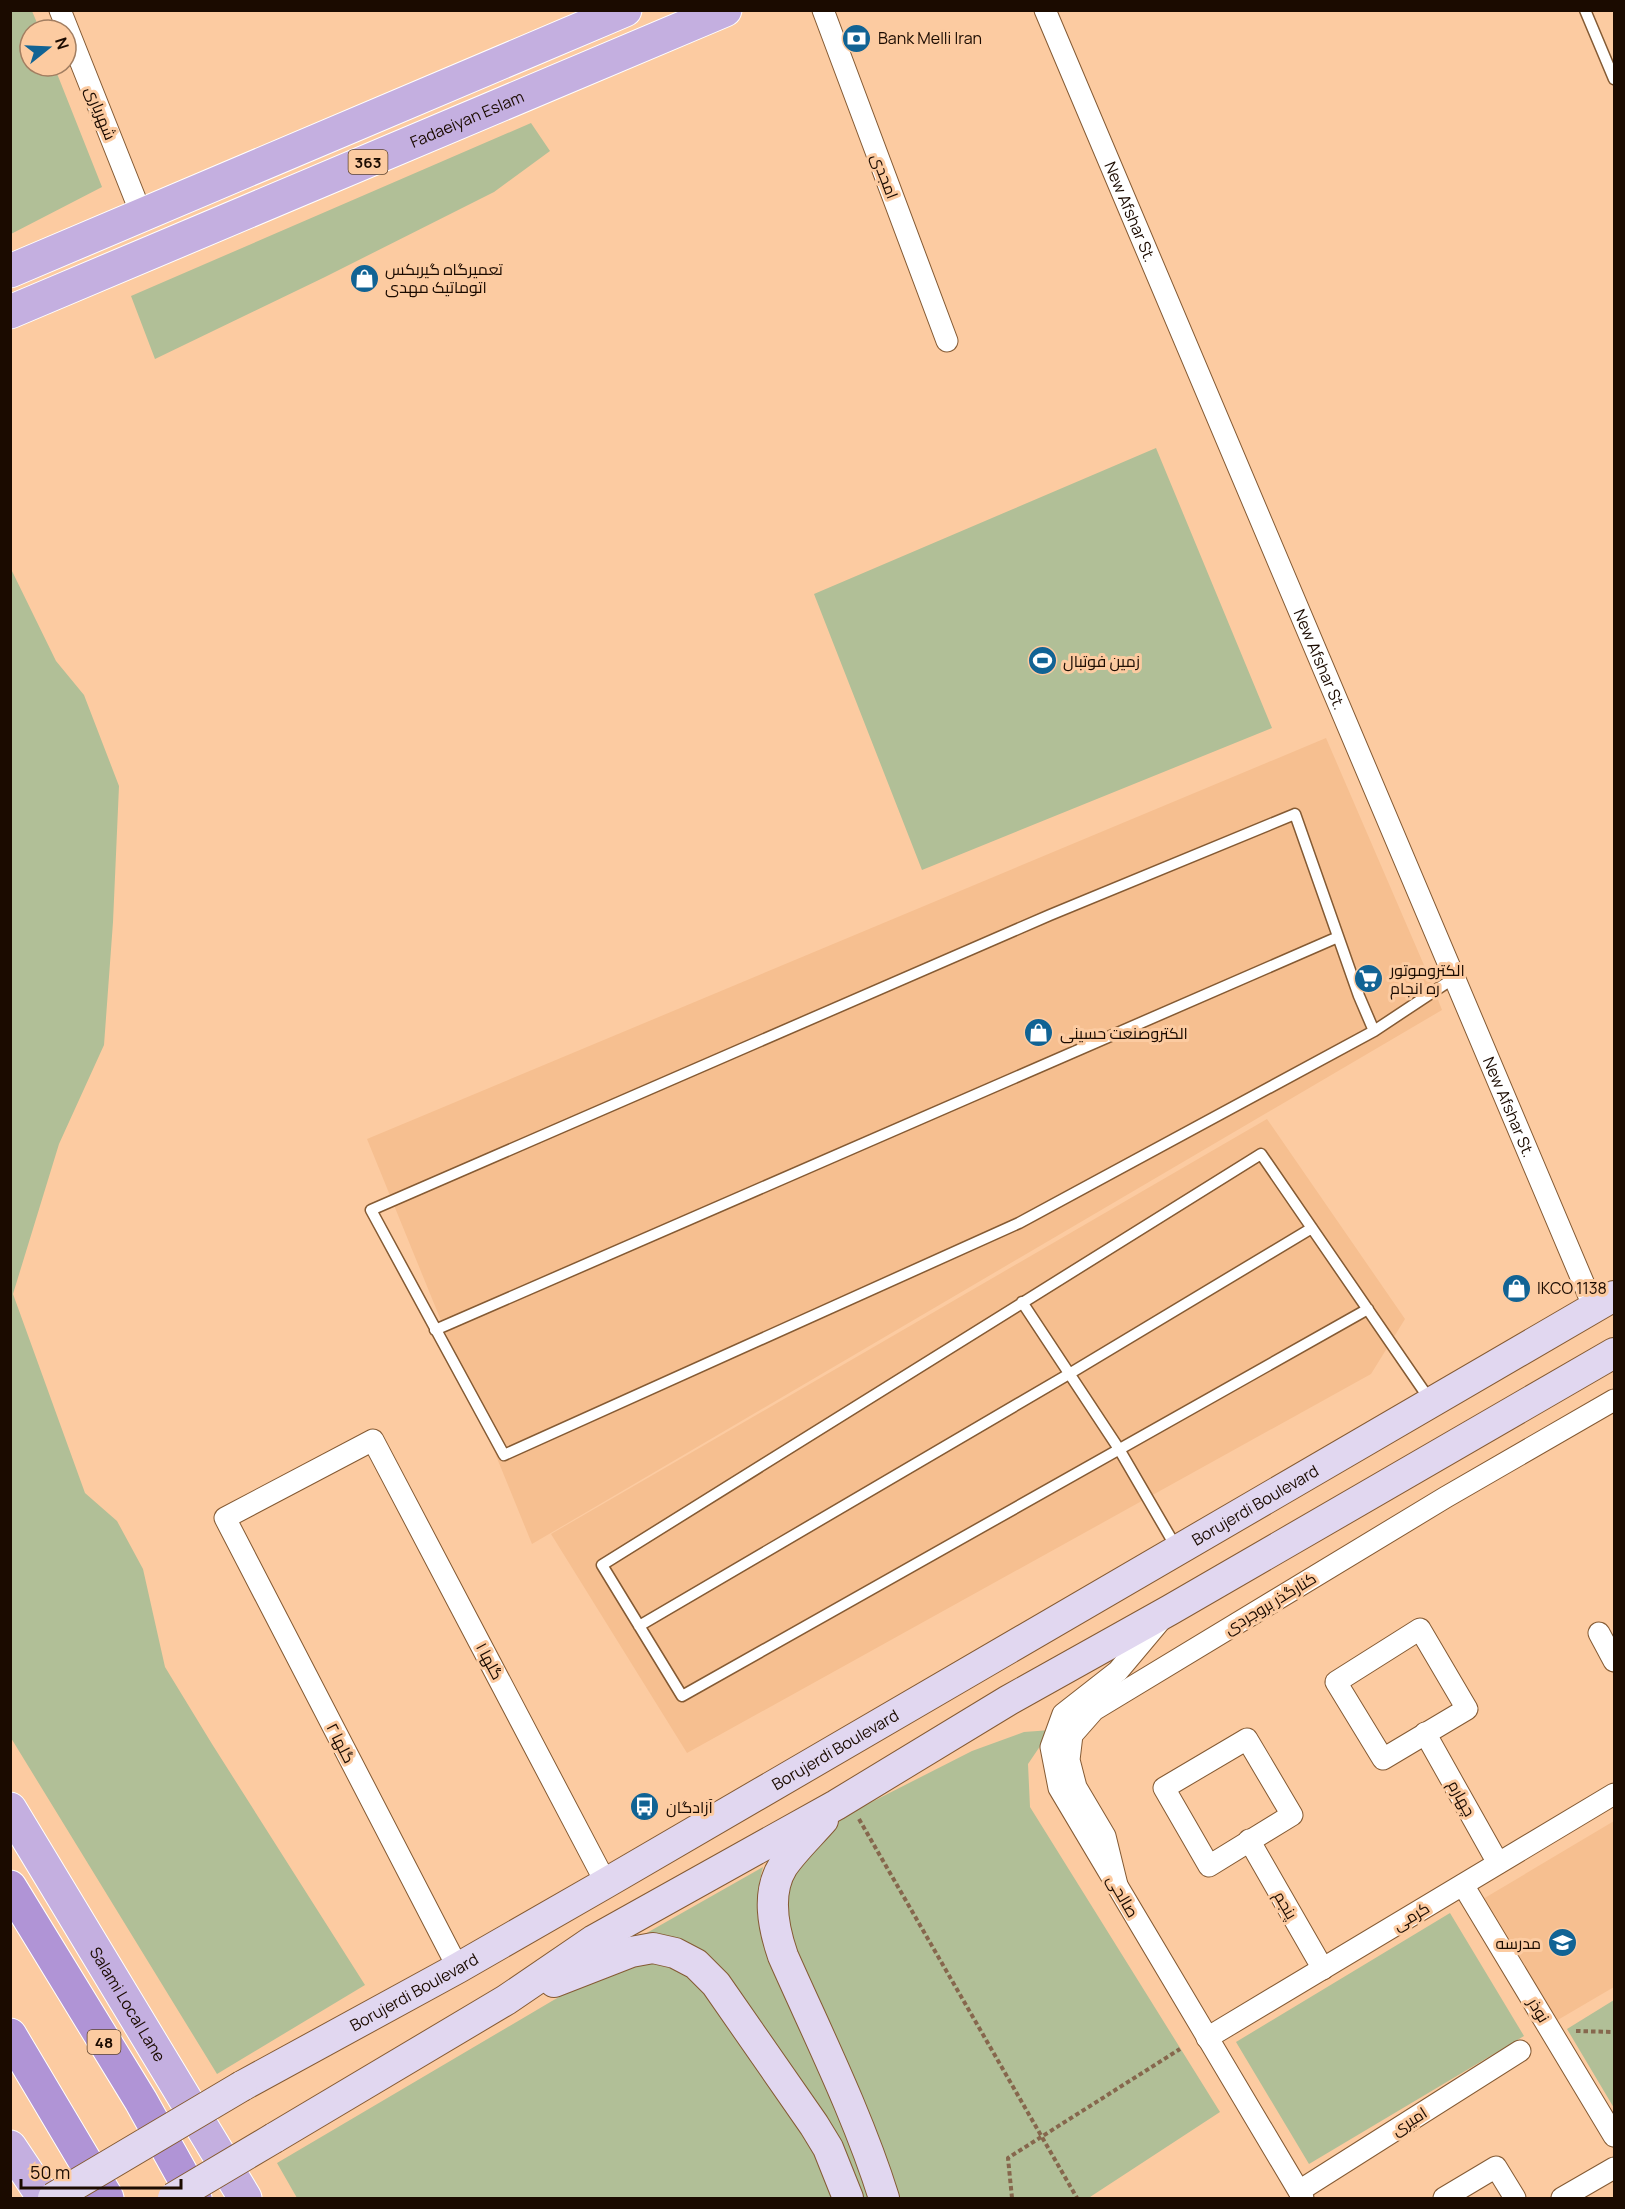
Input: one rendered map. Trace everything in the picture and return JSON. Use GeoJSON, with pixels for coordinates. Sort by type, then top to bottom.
{"type":"FeatureCollection","features":[{"type":"Feature","properties":{"kind":"highway","name":"48"},"geometry":{"type":"LineString","coordinates":[[10,1887],[141,2101],[195,2199]]}},
{"type":"Feature","properties":{"kind":"highway"},"geometry":{"type":"LineString","coordinates":[[10,2035],[107,2199]]}},
{"type":"Feature","properties":{"kind":"main road","name":"363"},"geometry":{"type":"LineString","coordinates":[[14,268],[142,216],[625,10]]}},
{"type":"Feature","properties":{"kind":"main road","name":"Fadaeiyan Eslam"},"geometry":{"type":"LineString","coordinates":[[10,312],[725,10]]}},
{"type":"Feature","properties":{"kind":"main road","name":"Borujerdi Boulevard"},"geometry":{"type":"LineString","coordinates":[[53,2199],[242,2086],[458,1968],[606,1883],[1604,1302]]}},
{"type":"Feature","properties":{"kind":"main road"},"geometry":{"type":"LineString","coordinates":[[173,2199],[506,2000],[594,1940],[845,1808],[1009,1700],[1170,1610],[1614,1353]]}},
{"type":"Feature","properties":{"kind":"main road"},"geometry":{"type":"LineString","coordinates":[[845,1808],[783,1866],[774,1887],[772,1911],[775,1933],[783,1956],[850,2107],[875,2169],[884,2199]]}},
{"type":"Feature","properties":{"kind":"main road","name":"Salami Local Lane"},"geometry":{"type":"LineString","coordinates":[[10,1809],[245,2199]]}},
{"type":"Feature","properties":{"kind":"main road"},"geometry":{"type":"LineString","coordinates":[[506,2000],[631,1952],[653,1948],[675,1953],[696,1964],[716,1983],[814,2126],[828,2148],[848,2199]]}},
{"type":"Feature","properties":{"kind":"main road"},"geometry":{"type":"LineString","coordinates":[[10,2147],[44,2199]]}},
{"type":"Feature","properties":{"kind":"street","name":"شهریاری"},"geometry":{"type":"LineString","coordinates":[[60,10],[142,216]]}},
{"type":"Feature","properties":{"kind":"street","name":"امجدی"},"geometry":{"type":"LineString","coordinates":[[823,10],[947,341]]}},
{"type":"Feature","properties":{"kind":"street","name":"New Afshar St."},"geometry":{"type":"LineString","coordinates":[[1045,10],[1454,978],[1604,1302]]}},
{"type":"Feature","properties":{"kind":"street","name":"کنارگذر بروجردی"},"geometry":{"type":"LineString","coordinates":[[1117,1885],[1105,1836],[1076,1787],[1069,1760],[1072,1735],[1094,1710],[1446,1497],[1614,1400]]}},
{"type":"Feature","properties":{"kind":"street","name":"گلها ۲"},"geometry":{"type":"LineString","coordinates":[[373,1440],[225,1518],[458,1968]]}},
{"type":"Feature","properties":{"kind":"street","name":"گلها ۱"},"geometry":{"type":"LineString","coordinates":[[373,1440],[606,1883]]}},
{"type":"Feature","properties":{"kind":"street","name":"صالحی"},"geometry":{"type":"LineString","coordinates":[[1170,1610],[1118,1671],[1063,1714],[1052,1747],[1059,1788],[1301,2195]]}},
{"type":"Feature","properties":{"kind":"street"},"geometry":{"type":"LineString","coordinates":[[1420,1629],[1467,1708],[1425,1734],[1383,1759],[1336,1682],[1420,1629]]}},
{"type":"Feature","properties":{"kind":"street"},"geometry":{"type":"LineString","coordinates":[[1599,1633],[1614,1661]]}},
{"type":"Feature","properties":{"kind":"street","name":"چهارم"},"geometry":{"type":"LineString","coordinates":[[1425,1734],[1498,1863]]}},
{"type":"Feature","properties":{"kind":"street"},"geometry":{"type":"LineString","coordinates":[[1247,1739],[1292,1815],[1249,1840],[1209,1866],[1164,1788],[1247,1739]]}},
{"type":"Feature","properties":{"kind":"street","name":"کرمی"},"geometry":{"type":"LineString","coordinates":[[1207,2038],[1614,1794]]}},
{"type":"Feature","properties":{"kind":"street","name":"پنجم"},"geometry":{"type":"LineString","coordinates":[[1249,1840],[1323,1969]]}},
{"type":"Feature","properties":{"kind":"street","name":"نوذر"},"geometry":{"type":"LineString","coordinates":[[1462,1885],[1614,2136]]}},
{"type":"Feature","properties":{"kind":"street","name":"امیری"},"geometry":{"type":"LineString","coordinates":[[1301,2195],[1520,2051]]}},
{"type":"Feature","properties":{"kind":"street"},"geometry":{"type":"LineString","coordinates":[[1444,2199],[1496,2167],[1515,2199]]}},
{"type":"Feature","properties":{"kind":"street"},"geometry":{"type":"LineString","coordinates":[[1562,2199],[1614,2168]]}},
{"type":"Feature","properties":{"kind":"lane"},"geometry":{"type":"LineString","coordinates":[[1585,10],[1614,79]]}},
{"type":"Feature","properties":{"kind":"lane"},"geometry":{"type":"LineString","coordinates":[[1374,1031],[1295,814],[1039,920],[371,1210],[504,1455],[1019,1223],[1374,1031],[1454,978]]}},
{"type":"Feature","properties":{"kind":"lane"},"geometry":{"type":"LineString","coordinates":[[435,1330],[1338,937]]}},
{"type":"Feature","properties":{"kind":"lane"},"geometry":{"type":"LineString","coordinates":[[1368,1309],[682,1696],[602,1565],[1261,1154],[1368,1309],[1432,1403]]}},
{"type":"Feature","properties":{"kind":"lane"},"geometry":{"type":"LineString","coordinates":[[639,1626],[1070,1374],[1312,1228]]}},
{"type":"Feature","properties":{"kind":"lane"},"geometry":{"type":"LineString","coordinates":[[1022,1302],[1119,1449],[1178,1550]]}},
{"type":"Feature","properties":{"kind":"path"},"geometry":{"type":"LineString","coordinates":[[845,1808],[1042,2136],[1077,2199]]}},
{"type":"Feature","properties":{"kind":"path"},"geometry":{"type":"LineString","coordinates":[[1551,2031],[1614,2032]]}},
{"type":"Feature","properties":{"kind":"path"},"geometry":{"type":"LineString","coordinates":[[1012,2199],[1008,2158],[1180,2049]]}},
{"type":"Feature","properties":{"kind":"shaded area"},"geometry":{"type":"Polygon","coordinates":[[[1326,738],[1442,1010],[532,1544],[367,1139],[1326,738]]]}},
{"type":"Feature","properties":{"kind":"shaded area"},"geometry":{"type":"Polygon","coordinates":[[[1267,1119],[1405,1319],[1371,1374],[687,1753],[551,1534],[1267,1119]]]}},
{"type":"Feature","properties":{"kind":"shaded area","name":"مدرسه"},"geometry":{"type":"Polygon","coordinates":[[[1614,1821],[1614,1987],[1556,2021],[1483,1899],[1614,1821]]]}},
{"type":"Feature","properties":{"kind":"green space"},"geometry":{"type":"Polygon","coordinates":[[[11,10],[32,11],[35,18],[18,18],[18,78],[59,78],[102,187],[11,234],[11,10]]]}},
{"type":"Feature","properties":{"kind":"green space"},"geometry":{"type":"Polygon","coordinates":[[[531,123],[550,151],[494,192],[155,359],[131,296],[531,123]]]}},
{"type":"Feature","properties":{"kind":"green space","name":"زمین فوتبال"},"geometry":{"type":"Polygon","coordinates":[[[1156,448],[1272,728],[922,870],[814,594],[1156,448]]]}},
{"type":"Feature","properties":{"kind":"green space"},"geometry":{"type":"Polygon","coordinates":[[[11,569],[56,661],[84,695],[119,786],[113,922],[104,1045],[59,1144],[13,1294],[85,1493],[117,1521],[143,1569],[165,1667],[365,1985],[217,2074],[11,1738],[11,569]]]}},
{"type":"Feature","properties":{"kind":"green space"},"geometry":{"type":"Polygon","coordinates":[[[1051,1730],[1028,1764],[1030,1807],[1220,2112],[1091,2198],[898,2198],[788,1943],[786,1884],[812,1841],[854,1811],[972,1751],[1024,1732],[1051,1730]]]}},
{"type":"Feature","properties":{"kind":"green space"},"geometry":{"type":"Polygon","coordinates":[[[763,1867],[757,1903],[761,1935],[768,1960],[855,2148],[874,2198],[860,2198],[799,2078],[732,1981],[629,1943],[763,1867]]]}},
{"type":"Feature","properties":{"kind":"green space"},"geometry":{"type":"Polygon","coordinates":[[[1450,1913],[1524,2036],[1309,2164],[1236,2042],[1450,1913]]]}},
{"type":"Feature","properties":{"kind":"green space"},"geometry":{"type":"Polygon","coordinates":[[[631,1960],[670,1966],[693,1977],[810,2145],[834,2198],[297,2198],[277,2163],[552,2001],[609,1969],[631,1960]]]}},
{"type":"Feature","properties":{"kind":"green space"},"geometry":{"type":"Polygon","coordinates":[[[1614,2000],[1614,2108],[1567,2029],[1614,2000]]]}},
{"type":"Feature","properties":{"kind":"place","name":"Bank Melli Iran"},"geometry":{"type":"Point","coordinates":[857,38]}},
{"type":"Feature","properties":{"kind":"place","name":"تعمیرگاه گیربکس اتوماتیک مهدی"},"geometry":{"type":"Point","coordinates":[364,278]}},
{"type":"Feature","properties":{"kind":"place","name":"زمین فوتبال"},"geometry":{"type":"Point","coordinates":[1042,661]}},
{"type":"Feature","properties":{"kind":"place","name":"الکتروموتور ره انجام"},"geometry":{"type":"Point","coordinates":[1369,979]}},
{"type":"Feature","properties":{"kind":"place","name":"الکتروصنعت حسینی"},"geometry":{"type":"Point","coordinates":[1039,1033]}},
{"type":"Feature","properties":{"kind":"place","name":"IKCO 1138"},"geometry":{"type":"Point","coordinates":[1516,1288]}},
{"type":"Feature","properties":{"kind":"place","name":"آزادگان"},"geometry":{"type":"Point","coordinates":[645,1807]}},
{"type":"Feature","properties":{"kind":"place","name":"مدرسه"},"geometry":{"type":"Point","coordinates":[1562,1943]}}]}
